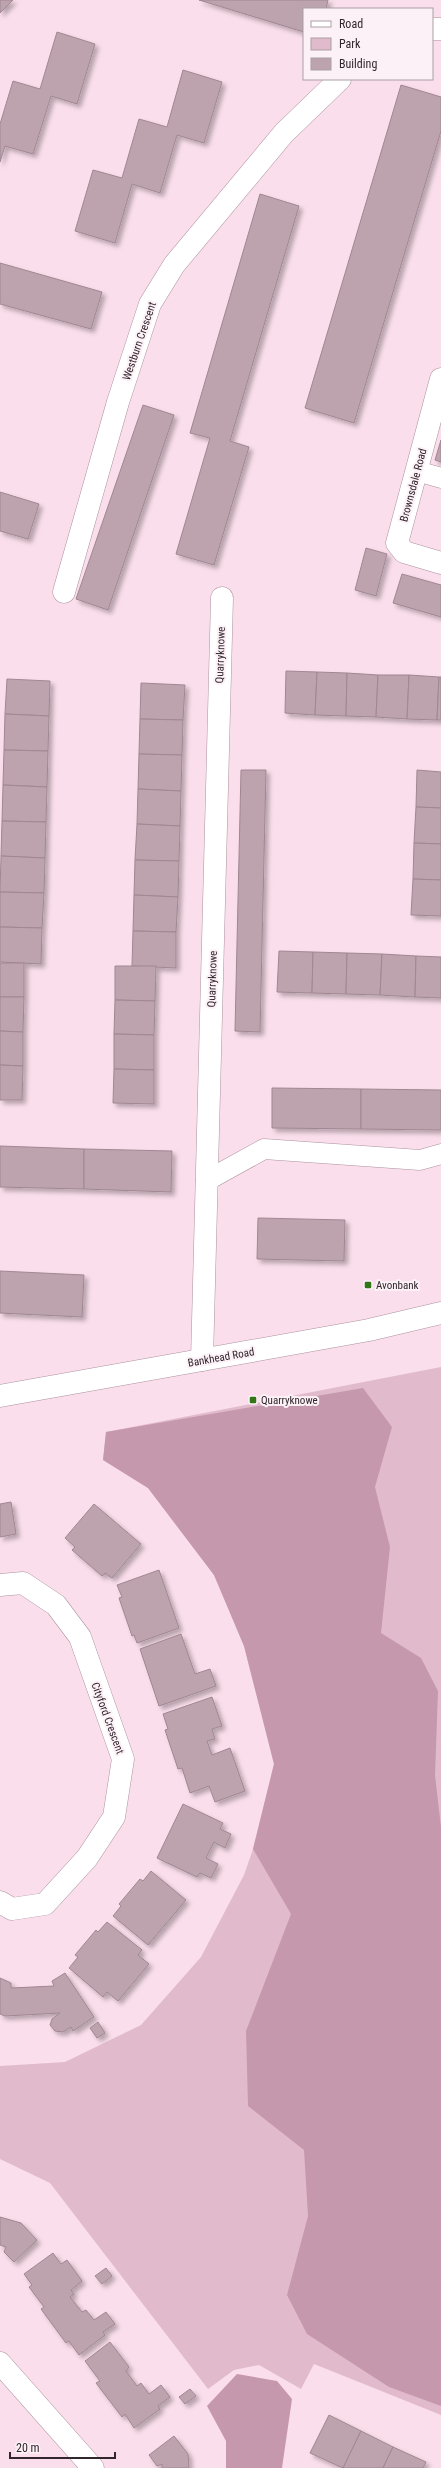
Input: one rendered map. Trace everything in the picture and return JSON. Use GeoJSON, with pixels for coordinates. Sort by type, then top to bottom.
{"type":"FeatureCollection","features":[{"type":"Feature","properties":{"kind":"street","name":"Westburn Crescent"},"geometry":{"type":"LineString","coordinates":[[64,592],[118,402],[150,304],[174,265],[279,139],[339,80]]}},
{"type":"Feature","properties":{"kind":"street","name":"Brownsdale Road"},"geometry":{"type":"LineString","coordinates":[[441,379],[397,543],[404,552],[441,563]]}},
{"type":"Feature","properties":{"kind":"street","name":"Quarryknowe"},"geometry":{"type":"LineString","coordinates":[[202,1360],[222,598]]}},
{"type":"Feature","properties":{"kind":"street","name":"Bankhead Road"},"geometry":{"type":"LineString","coordinates":[[0,1396],[369,1330],[441,1313]]}},
{"type":"Feature","properties":{"kind":"street","name":"Cityford Crescent"},"geometry":{"type":"LineString","coordinates":[[0,1585],[23,1583],[56,1605],[80,1637],[123,1758],[114,1817],[87,1858],[45,1904],[12,1909],[0,1902]]}},
{"type":"Feature","properties":{"kind":"street"},"geometry":{"type":"LineString","coordinates":[[0,2363],[93,2468]]}},
{"type":"Feature","properties":{"kind":"lane"},"geometry":{"type":"LineString","coordinates":[[417,471],[441,478]]}},
{"type":"Feature","properties":{"kind":"lane"},"geometry":{"type":"LineString","coordinates":[[206,1181],[264,1149],[420,1160],[441,1154]]}},
{"type":"Feature","properties":{"kind":"green space"},"geometry":{"type":"Polygon","coordinates":[[[441,1367],[441,2415],[314,2364],[301,2389],[259,2365],[234,2370],[208,2389],[50,2183],[0,2159],[0,2066],[65,2062],[141,2025],[201,1957],[244,1875],[253,1849],[274,1764],[244,1646],[214,1575],[148,1488],[103,1460],[106,1432],[441,1367]]]}},
{"type":"Feature","properties":{"kind":"shaded area"},"geometry":{"type":"Polygon","coordinates":[[[363,1388],[392,1427],[375,1487],[390,1547],[381,1633],[421,1658],[438,1691],[435,1775],[441,1827],[441,2406],[389,2387],[307,2334],[287,2295],[308,2216],[304,2150],[248,2106],[246,2031],[291,1914],[253,1849],[274,1764],[244,1646],[214,1575],[148,1488],[103,1460],[106,1432],[363,1388]]]}},
{"type":"Feature","properties":{"kind":"shaded area"},"geometry":{"type":"Polygon","coordinates":[[[237,2374],[277,2381],[292,2399],[282,2468],[226,2468],[226,2441],[207,2406],[237,2374]]]}},
{"type":"Feature","properties":{"kind":"building"},"geometry":{"type":"Polygon","coordinates":[[[0,0],[13,0],[0,13],[0,0]]]}},
{"type":"Feature","properties":{"kind":"building"},"geometry":{"type":"Polygon","coordinates":[[[199,0],[328,0],[326,8],[303,8],[303,32],[199,0]]]}},
{"type":"Feature","properties":{"kind":"building"},"geometry":{"type":"Polygon","coordinates":[[[57,32],[95,44],[77,104],[51,96],[33,154],[5,146],[0,162],[0,124],[13,81],[40,89],[57,32]]]}},
{"type":"Feature","properties":{"kind":"building"},"geometry":{"type":"Polygon","coordinates":[[[183,70],[222,82],[204,143],[177,135],[160,193],[132,184],[115,243],[75,231],[93,170],[122,178],[139,119],[167,127],[183,70]]]}},
{"type":"Feature","properties":{"kind":"building"},"geometry":{"type":"Polygon","coordinates":[[[401,85],[441,97],[441,131],[354,423],[305,408],[401,85]]]}},
{"type":"Feature","properties":{"kind":"building"},"geometry":{"type":"Polygon","coordinates":[[[260,194],[299,206],[230,441],[249,447],[214,565],[176,554],[210,438],[190,433],[260,194]]]}},
{"type":"Feature","properties":{"kind":"building"},"geometry":{"type":"Polygon","coordinates":[[[0,263],[102,292],[91,329],[0,304],[0,263]]]}},
{"type":"Feature","properties":{"kind":"building"},"geometry":{"type":"Polygon","coordinates":[[[143,405],[174,415],[108,610],[76,599],[143,405]]]}},
{"type":"Feature","properties":{"kind":"building"},"geometry":{"type":"Polygon","coordinates":[[[441,440],[441,462],[435,460],[441,440]]]}},
{"type":"Feature","properties":{"kind":"building"},"geometry":{"type":"Polygon","coordinates":[[[0,492],[39,504],[28,539],[0,531],[0,492]]]}},
{"type":"Feature","properties":{"kind":"building"},"geometry":{"type":"Polygon","coordinates":[[[366,548],[387,554],[376,596],[355,590],[366,548]]]}},
{"type":"Feature","properties":{"kind":"building"},"geometry":{"type":"Polygon","coordinates":[[[402,574],[441,585],[441,617],[393,603],[402,574]]]}},
{"type":"Feature","properties":{"kind":"building"},"geometry":{"type":"Polygon","coordinates":[[[286,671],[317,672],[315,715],[285,713],[286,671]]]}},
{"type":"Feature","properties":{"kind":"building"},"geometry":{"type":"Polygon","coordinates":[[[317,672],[347,673],[346,716],[315,715],[317,672]]]}},
{"type":"Feature","properties":{"kind":"building"},"geometry":{"type":"Polygon","coordinates":[[[347,673],[378,675],[376,717],[346,716],[347,673]]]}},
{"type":"Feature","properties":{"kind":"building"},"geometry":{"type":"Polygon","coordinates":[[[378,675],[409,675],[407,719],[376,717],[378,675]]]}},
{"type":"Feature","properties":{"kind":"building"},"geometry":{"type":"Polygon","coordinates":[[[409,675],[439,677],[437,720],[407,719],[409,675]]]}},
{"type":"Feature","properties":{"kind":"building"},"geometry":{"type":"Polygon","coordinates":[[[439,677],[441,677],[441,720],[437,720],[439,677]]]}},
{"type":"Feature","properties":{"kind":"building"},"geometry":{"type":"Polygon","coordinates":[[[7,679],[50,681],[49,716],[5,714],[7,679]]]}},
{"type":"Feature","properties":{"kind":"building"},"geometry":{"type":"Polygon","coordinates":[[[141,683],[185,685],[183,720],[140,719],[141,683]]]}},
{"type":"Feature","properties":{"kind":"building"},"geometry":{"type":"Polygon","coordinates":[[[5,714],[49,716],[48,751],[4,750],[5,714]]]}},
{"type":"Feature","properties":{"kind":"building"},"geometry":{"type":"Polygon","coordinates":[[[140,719],[183,720],[182,755],[139,754],[140,719]]]}},
{"type":"Feature","properties":{"kind":"building"},"geometry":{"type":"Polygon","coordinates":[[[4,750],[48,751],[47,787],[3,785],[4,750]]]}},
{"type":"Feature","properties":{"kind":"building"},"geometry":{"type":"Polygon","coordinates":[[[139,754],[182,755],[181,791],[138,789],[139,754]]]}},
{"type":"Feature","properties":{"kind":"building"},"geometry":{"type":"Polygon","coordinates":[[[241,770],[266,770],[260,1032],[235,1031],[241,770]]]}},
{"type":"Feature","properties":{"kind":"building"},"geometry":{"type":"Polygon","coordinates":[[[417,770],[441,772],[441,808],[416,807],[417,770]]]}},
{"type":"Feature","properties":{"kind":"building"},"geometry":{"type":"Polygon","coordinates":[[[3,785],[47,787],[46,822],[2,821],[3,785]]]}},
{"type":"Feature","properties":{"kind":"building"},"geometry":{"type":"Polygon","coordinates":[[[138,789],[181,791],[180,826],[137,824],[138,789]]]}},
{"type":"Feature","properties":{"kind":"building"},"geometry":{"type":"Polygon","coordinates":[[[416,807],[441,808],[441,844],[414,843],[416,807]]]}},
{"type":"Feature","properties":{"kind":"building"},"geometry":{"type":"Polygon","coordinates":[[[2,821],[46,822],[45,858],[1,856],[2,821]]]}},
{"type":"Feature","properties":{"kind":"building"},"geometry":{"type":"Polygon","coordinates":[[[137,824],[180,826],[179,861],[135,860],[137,824]]]}},
{"type":"Feature","properties":{"kind":"building"},"geometry":{"type":"Polygon","coordinates":[[[414,843],[441,844],[441,880],[413,879],[414,843]]]}},
{"type":"Feature","properties":{"kind":"building"},"geometry":{"type":"Polygon","coordinates":[[[1,856],[45,858],[44,893],[0,892],[1,856]]]}},
{"type":"Feature","properties":{"kind":"building"},"geometry":{"type":"Polygon","coordinates":[[[135,860],[179,861],[178,897],[134,895],[135,860]]]}},
{"type":"Feature","properties":{"kind":"building"},"geometry":{"type":"Polygon","coordinates":[[[413,879],[441,880],[441,916],[411,915],[413,879]]]}},
{"type":"Feature","properties":{"kind":"building"},"geometry":{"type":"Polygon","coordinates":[[[0,892],[44,893],[42,928],[0,927],[0,892]]]}},
{"type":"Feature","properties":{"kind":"building"},"geometry":{"type":"Polygon","coordinates":[[[134,895],[178,897],[176,932],[133,931],[134,895]]]}},
{"type":"Feature","properties":{"kind":"building"},"geometry":{"type":"Polygon","coordinates":[[[0,927],[42,928],[41,964],[0,962],[0,927]]]}},
{"type":"Feature","properties":{"kind":"building"},"geometry":{"type":"Polygon","coordinates":[[[133,931],[176,932],[176,968],[132,966],[133,931]]]}},
{"type":"Feature","properties":{"kind":"building"},"geometry":{"type":"Polygon","coordinates":[[[279,951],[313,952],[312,993],[277,992],[279,951]]]}},
{"type":"Feature","properties":{"kind":"building"},"geometry":{"type":"Polygon","coordinates":[[[313,952],[347,953],[346,994],[312,993],[313,952]]]}},
{"type":"Feature","properties":{"kind":"building"},"geometry":{"type":"Polygon","coordinates":[[[347,953],[382,954],[380,995],[346,994],[347,953]]]}},
{"type":"Feature","properties":{"kind":"building"},"geometry":{"type":"Polygon","coordinates":[[[382,954],[416,956],[415,997],[380,995],[382,954]]]}},
{"type":"Feature","properties":{"kind":"building"},"geometry":{"type":"Polygon","coordinates":[[[416,956],[441,957],[441,998],[415,997],[416,956]]]}},
{"type":"Feature","properties":{"kind":"building"},"geometry":{"type":"Polygon","coordinates":[[[0,963],[24,963],[24,997],[0,997],[0,963]]]}},
{"type":"Feature","properties":{"kind":"building"},"geometry":{"type":"Polygon","coordinates":[[[115,966],[156,966],[155,1001],[115,1000],[115,966]]]}},
{"type":"Feature","properties":{"kind":"building"},"geometry":{"type":"Polygon","coordinates":[[[0,997],[24,997],[23,1032],[0,1031],[0,997]]]}},
{"type":"Feature","properties":{"kind":"building"},"geometry":{"type":"Polygon","coordinates":[[[115,1000],[155,1001],[154,1035],[114,1034],[115,1000]]]}},
{"type":"Feature","properties":{"kind":"building"},"geometry":{"type":"Polygon","coordinates":[[[0,1031],[23,1032],[23,1066],[0,1065],[0,1031]]]}},
{"type":"Feature","properties":{"kind":"building"},"geometry":{"type":"Polygon","coordinates":[[[114,1034],[154,1035],[154,1070],[114,1069],[114,1034]]]}},
{"type":"Feature","properties":{"kind":"building"},"geometry":{"type":"Polygon","coordinates":[[[0,1065],[23,1066],[22,1100],[0,1100],[0,1065]]]}},
{"type":"Feature","properties":{"kind":"building"},"geometry":{"type":"Polygon","coordinates":[[[114,1069],[154,1070],[154,1104],[113,1103],[114,1069]]]}},
{"type":"Feature","properties":{"kind":"building"},"geometry":{"type":"Polygon","coordinates":[[[272,1088],[361,1089],[361,1129],[272,1128],[272,1088]]]}},
{"type":"Feature","properties":{"kind":"building"},"geometry":{"type":"Polygon","coordinates":[[[361,1089],[441,1090],[441,1130],[361,1129],[361,1089]]]}},
{"type":"Feature","properties":{"kind":"building"},"geometry":{"type":"Polygon","coordinates":[[[0,1146],[84,1149],[84,1189],[0,1187],[0,1146]]]}},
{"type":"Feature","properties":{"kind":"building"},"geometry":{"type":"Polygon","coordinates":[[[84,1149],[172,1151],[171,1192],[84,1189],[84,1149]]]}},
{"type":"Feature","properties":{"kind":"building"},"geometry":{"type":"Polygon","coordinates":[[[258,1218],[345,1220],[344,1261],[257,1259],[258,1218]]]}},
{"type":"Feature","properties":{"kind":"building"},"geometry":{"type":"Polygon","coordinates":[[[0,1271],[84,1275],[82,1317],[0,1313],[0,1271]]]}},
{"type":"Feature","properties":{"kind":"building"},"geometry":{"type":"Polygon","coordinates":[[[11,1502],[16,1534],[0,1537],[0,1504],[11,1502]]]}},
{"type":"Feature","properties":{"kind":"building"},"geometry":{"type":"Polygon","coordinates":[[[94,1504],[141,1544],[112,1578],[105,1573],[102,1576],[72,1550],[75,1547],[65,1538],[94,1504]]]}},
{"type":"Feature","properties":{"kind":"building"},"geometry":{"type":"Polygon","coordinates":[[[159,1570],[179,1628],[137,1643],[134,1635],[132,1636],[119,1598],[122,1597],[117,1585],[159,1570]]]}},
{"type":"Feature","properties":{"kind":"building"},"geometry":{"type":"Polygon","coordinates":[[[181,1634],[195,1674],[210,1669],[216,1686],[159,1706],[140,1649],[181,1634]]]}},
{"type":"Feature","properties":{"kind":"building"},"geometry":{"type":"Polygon","coordinates":[[[212,1697],[222,1726],[212,1729],[215,1739],[207,1741],[212,1755],[230,1748],[245,1791],[215,1802],[209,1786],[190,1793],[182,1768],[178,1769],[165,1730],[168,1729],[163,1714],[212,1697]]]}},
{"type":"Feature","properties":{"kind":"building"},"geometry":{"type":"Polygon","coordinates":[[[183,1804],[223,1823],[220,1829],[231,1834],[225,1848],[214,1842],[206,1858],[218,1864],[211,1878],[200,1873],[197,1877],[157,1858],[183,1804]]]}},
{"type":"Feature","properties":{"kind":"building"},"geometry":{"type":"Polygon","coordinates":[[[151,1871],[186,1900],[148,1945],[113,1916],[121,1906],[119,1904],[140,1879],[143,1881],[151,1871]]]}},
{"type":"Feature","properties":{"kind":"building"},"geometry":{"type":"Polygon","coordinates":[[[107,1922],[142,1950],[138,1955],[149,1964],[118,2001],[107,1992],[103,1997],[69,1968],[78,1957],[75,1955],[96,1930],[98,1932],[107,1922]]]}},
{"type":"Feature","properties":{"kind":"building"},"geometry":{"type":"Polygon","coordinates":[[[65,1973],[94,2017],[73,2031],[71,2027],[63,2032],[55,2031],[50,2025],[52,2019],[60,2013],[5,2016],[0,2014],[0,1978],[11,1983],[11,1988],[54,1986],[52,1981],[65,1973]]]}},
{"type":"Feature","properties":{"kind":"building"},"geometry":{"type":"Polygon","coordinates":[[[98,2022],[105,2033],[97,2038],[90,2028],[98,2022]]]}},
{"type":"Feature","properties":{"kind":"building"},"geometry":{"type":"Polygon","coordinates":[[[0,2217],[21,2223],[37,2240],[14,2262],[4,2252],[6,2247],[0,2245],[0,2217]]]}},
{"type":"Feature","properties":{"kind":"building"},"geometry":{"type":"Polygon","coordinates":[[[53,2253],[61,2264],[67,2260],[82,2281],[71,2290],[74,2294],[70,2297],[82,2312],[86,2310],[94,2320],[106,2312],[115,2324],[103,2332],[105,2335],[79,2355],[69,2341],[66,2343],[41,2309],[44,2307],[29,2287],[32,2285],[24,2274],[53,2253]]]}},
{"type":"Feature","properties":{"kind":"building"},"geometry":{"type":"Polygon","coordinates":[[[106,2268],[112,2276],[102,2284],[95,2276],[106,2268]]]}},
{"type":"Feature","properties":{"kind":"building"},"geometry":{"type":"Polygon","coordinates":[[[110,2342],[129,2367],[126,2371],[137,2386],[141,2383],[149,2394],[161,2385],[170,2397],[158,2406],[160,2409],[134,2428],[125,2414],[122,2417],[96,2383],[100,2381],[85,2361],[110,2342]]]}},
{"type":"Feature","properties":{"kind":"building"},"geometry":{"type":"Polygon","coordinates":[[[190,2389],[196,2396],[185,2404],[179,2397],[190,2389]]]}},
{"type":"Feature","properties":{"kind":"building"},"geometry":{"type":"Polygon","coordinates":[[[329,2415],[361,2431],[343,2468],[310,2453],[329,2415]]]}},
{"type":"Feature","properties":{"kind":"building"},"geometry":{"type":"Polygon","coordinates":[[[361,2431],[393,2447],[383,2468],[343,2468],[361,2431]]]}},
{"type":"Feature","properties":{"kind":"building"},"geometry":{"type":"Polygon","coordinates":[[[174,2436],[188,2454],[189,2468],[162,2468],[162,2464],[157,2466],[149,2455],[174,2436]]]}},
{"type":"Feature","properties":{"kind":"building"},"geometry":{"type":"Polygon","coordinates":[[[393,2447],[426,2462],[423,2468],[383,2468],[393,2447]]]}},
{"type":"Feature","properties":{"kind":"place","name":"Avonbank"},"geometry":{"type":"Point","coordinates":[368,1285]}},
{"type":"Feature","properties":{"kind":"place","name":"Quarryknowe"},"geometry":{"type":"Point","coordinates":[253,1400]}}]}
